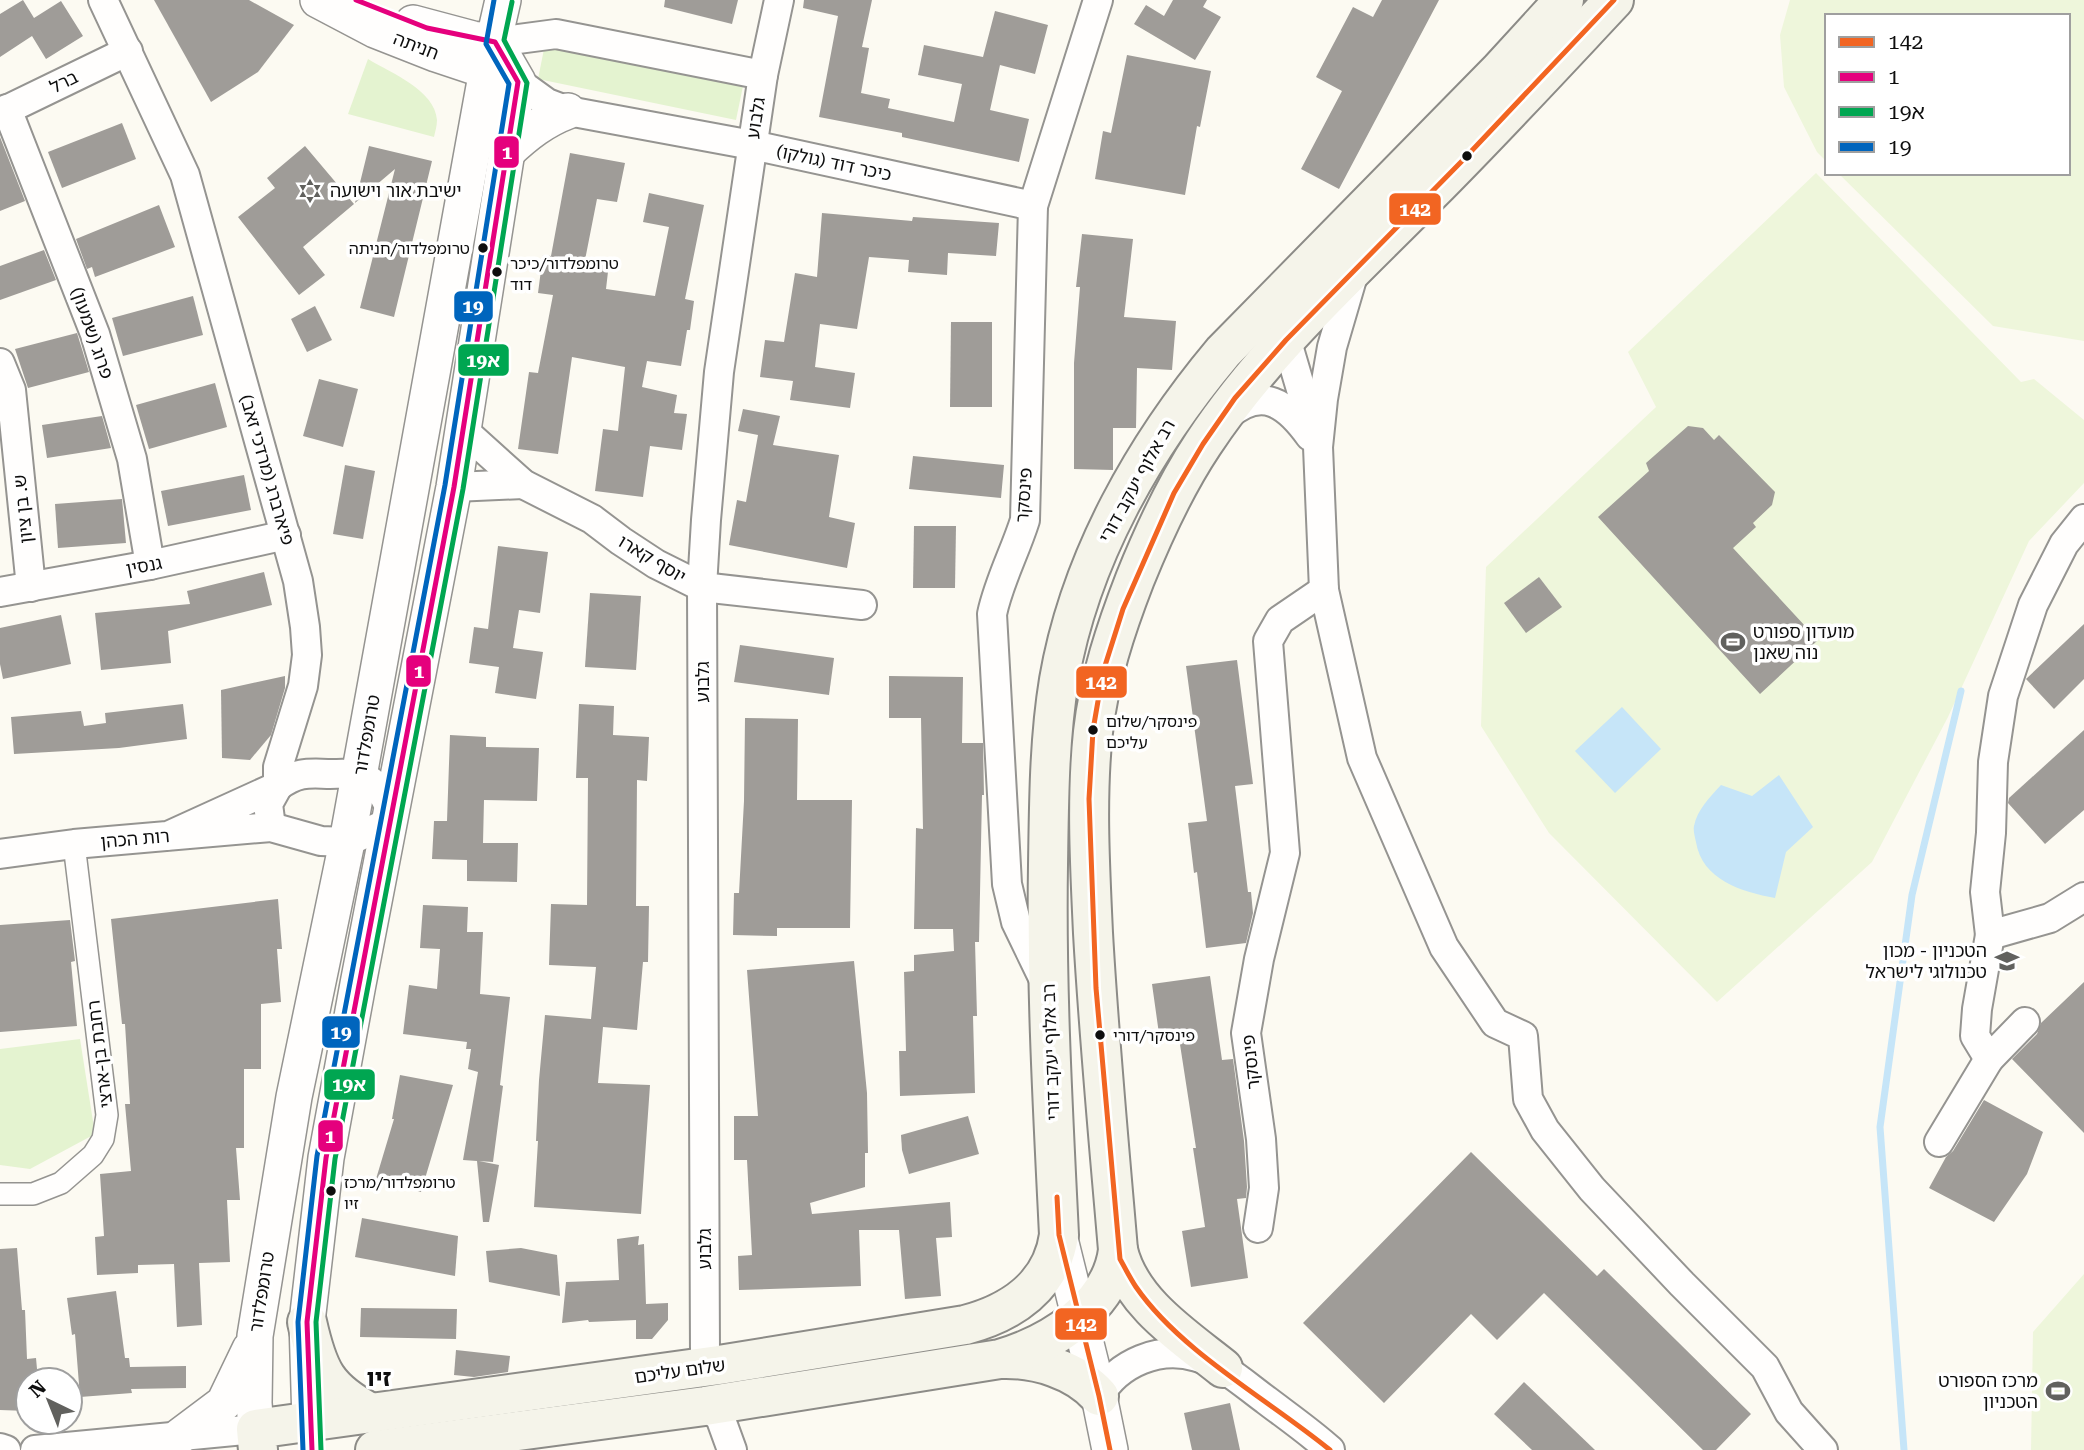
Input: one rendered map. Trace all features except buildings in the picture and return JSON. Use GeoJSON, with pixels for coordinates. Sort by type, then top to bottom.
{"type":"FeatureCollection","features":[{"type":"Feature","properties":{"kind":"main road","name":"רב אלוף יעקב דורי"},"geometry":{"type":"LineString","coordinates":[[1059,1235],[1048,986],[1052,740],[1059,678],[1088,578],[1120,505],[1170,421],[1198,381],[1223,352],[1500,70],[1564,0]]}},
{"type":"Feature","properties":{"kind":"main road"},"geometry":{"type":"LineString","coordinates":[[1079,1316],[1106,1286],[1116,1266],[1118,1250],[1096,988],[1090,799],[1093,730],[1103,672],[1123,609],[1174,493],[1214,428],[1243,389],[1286,340],[1614,0]]}},
{"type":"Feature","properties":{"kind":"main road","name":"שלום עליכם"},"geometry":{"type":"LineString","coordinates":[[373,1432],[698,1368],[987,1320],[1006,1311],[1036,1287],[1055,1256],[1059,1235]]}},
{"type":"Feature","properties":{"kind":"main road"},"geometry":{"type":"LineString","coordinates":[[1118,1250],[1130,1279],[1152,1307],[1223,1368]]}},
{"type":"Feature","properties":{"kind":"main road","name":"שלום עליכם"},"geometry":{"type":"LineString","coordinates":[[257,1440],[705,1406],[1000,1359],[1034,1348],[1079,1316]]}},
{"type":"Feature","properties":{"kind":"main road"},"geometry":{"type":"LineString","coordinates":[[307,1322],[321,1371],[373,1432]]}},
{"type":"Feature","properties":{"kind":"main road"},"geometry":{"type":"LineString","coordinates":[[1000,1359],[1027,1360],[1061,1370],[1080,1379],[1099,1396]]}},
{"type":"Feature","properties":{"kind":"street","name":"פיארברג (מרדכי זאב)"},"geometry":{"type":"LineString","coordinates":[[103,0],[185,175],[298,581],[306,627],[307,655],[303,686],[278,767],[278,786],[268,804],[271,827]]}},
{"type":"Feature","properties":{"kind":"street","name":"חניתה"},"geometry":{"type":"LineString","coordinates":[[318,0],[375,30],[432,41],[473,39],[500,65]]}},
{"type":"Feature","properties":{"kind":"street","name":"חניתה"},"geometry":{"type":"LineString","coordinates":[[356,0],[432,41]]}},
{"type":"Feature","properties":{"kind":"street"},"geometry":{"type":"LineString","coordinates":[[490,0],[486,8],[432,41],[461,84],[491,146],[525,134],[568,111]]}},
{"type":"Feature","properties":{"kind":"street","name":"טרומפלדור"},"geometry":{"type":"LineString","coordinates":[[311,1436],[307,1322],[326,1157],[463,430],[500,65],[503,0]]}},
{"type":"Feature","properties":{"kind":"street","name":"גלבוע"},"geometry":{"type":"LineString","coordinates":[[698,1368],[705,1355],[702,587],[719,372],[763,75],[779,0]]}},
{"type":"Feature","properties":{"kind":"street","name":"פינסקר"},"geometry":{"type":"LineString","coordinates":[[1048,986],[1016,922],[1007,884],[992,614],[997,590],[1018,545],[1025,520],[1033,206],[1098,0]]}},
{"type":"Feature","properties":{"kind":"street"},"geometry":{"type":"LineString","coordinates":[[500,65],[556,34],[763,75]]}},
{"type":"Feature","properties":{"kind":"street","name":"ברל"},"geometry":{"type":"LineString","coordinates":[[3,111],[128,51]]}},
{"type":"Feature","properties":{"kind":"street","name":"כיכר דוד (גולקו)"},"geometry":{"type":"LineString","coordinates":[[500,65],[547,103],[568,111],[752,145],[1033,206]]}},
{"type":"Feature","properties":{"kind":"street","name":"פרוג (שמעון)"},"geometry":{"type":"LineString","coordinates":[[3,111],[95,334],[132,459],[150,565]]}},
{"type":"Feature","properties":{"kind":"street","name":"טרומפלדור"},"geometry":{"type":"LineString","coordinates":[[257,1440],[254,1336],[294,1097],[491,146]]}},
{"type":"Feature","properties":{"kind":"street"},"geometry":{"type":"LineString","coordinates":[[1355,269],[1332,347],[1318,447],[1324,590],[1362,758],[1444,947],[1495,1023],[1523,1036],[1528,1099],[1545,1130],[1592,1189],[1765,1367],[1789,1412],[1823,1450]]}},
{"type":"Feature","properties":{"kind":"street"},"geometry":{"type":"LineString","coordinates":[[1296,279],[1283,310],[1282,327],[1318,447]]}},
{"type":"Feature","properties":{"kind":"street","name":"ש. בן ציון"},"geometry":{"type":"LineString","coordinates":[[0,363],[31,587]]}},
{"type":"Feature","properties":{"kind":"street"},"geometry":{"type":"LineString","coordinates":[[1214,428],[1241,404],[1270,402],[1287,408],[1318,447]]}},
{"type":"Feature","properties":{"kind":"street"},"geometry":{"type":"LineString","coordinates":[[463,430],[523,484]]}},
{"type":"Feature","properties":{"kind":"street","name":"יוסף קארו"},"geometry":{"type":"LineString","coordinates":[[454,487],[523,484],[592,519],[656,564],[702,587],[862,605]]}},
{"type":"Feature","properties":{"kind":"street"},"geometry":{"type":"LineString","coordinates":[[1989,1059],[1975,1036],[1990,935],[1985,892],[1991,832],[1993,761],[2003,696],[2033,606],[2064,544],[2084,519]]}},
{"type":"Feature","properties":{"kind":"street","name":"גנסין"},"geometry":{"type":"LineString","coordinates":[[0,592],[150,565],[286,535]]}},
{"type":"Feature","properties":{"kind":"street","name":"פינסקר"},"geometry":{"type":"LineString","coordinates":[[1258,1228],[1264,1188],[1261,1139],[1246,1034],[1259,959],[1285,853],[1268,641],[1280,620],[1324,590]]}},
{"type":"Feature","properties":{"kind":"street"},"geometry":{"type":"LineString","coordinates":[[168,836],[278,786],[293,775],[308,773],[359,775],[382,792],[389,803],[392,816],[383,825],[347,842],[321,841],[271,827]]}},
{"type":"Feature","properties":{"kind":"street","name":"רות הכהן"},"geometry":{"type":"LineString","coordinates":[[0,854],[74,844],[271,827]]}},
{"type":"Feature","properties":{"kind":"street","name":"רחבת בן-ארצי"},"geometry":{"type":"LineString","coordinates":[[0,1194],[33,1194],[61,1183],[93,1155],[103,1139],[107,1115],[74,844]]}},
{"type":"Feature","properties":{"kind":"street"},"geometry":{"type":"LineString","coordinates":[[1990,935],[2050,918],[2084,897]]}},
{"type":"Feature","properties":{"kind":"street"},"geometry":{"type":"LineString","coordinates":[[1939,1142],[1989,1059],[2025,1022]]}},
{"type":"Feature","properties":{"kind":"street"},"geometry":{"type":"LineString","coordinates":[[1059,1235],[1110,1450]]}},
{"type":"Feature","properties":{"kind":"street"},"geometry":{"type":"LineString","coordinates":[[180,1436],[224,1403],[242,1368],[254,1336]]}},
{"type":"Feature","properties":{"kind":"street"},"geometry":{"type":"LineString","coordinates":[[1099,1396],[1123,1368],[1137,1361],[1155,1356],[1195,1356],[1223,1368],[1330,1450]]}},
{"type":"Feature","properties":{"kind":"street"},"geometry":{"type":"LineString","coordinates":[[705,1406],[720,1417],[732,1450]]}},
{"type":"Feature","properties":{"kind":"street"},"geometry":{"type":"LineString","coordinates":[[35,1450],[180,1436],[257,1440]]}},
{"type":"Feature","properties":{"kind":"street"},"geometry":{"type":"LineString","coordinates":[[0,1448],[5,1450]]}},
{"type":"Feature","properties":{"kind":"green space"},"geometry":{"type":"Polygon","coordinates":[[[1790,0],[2084,0],[2084,341],[1993,326],[1840,175],[2070,175],[2070,14],[1825,14],[1825,160],[1817,152],[1784,87],[1780,35],[1790,0]]]}},
{"type":"Feature","properties":{"kind":"green space"},"geometry":{"type":"Polygon","coordinates":[[[545,44],[743,86],[736,120],[538,79],[545,44]]]}},
{"type":"Feature","properties":{"kind":"green space"},"geometry":{"type":"Polygon","coordinates":[[[368,59],[410,83],[429,100],[437,120],[434,137],[348,114],[368,59]]]}},
{"type":"Feature","properties":{"kind":"green space","name":"מועדון ספורט נוה שאנן"},"geometry":{"type":"Polygon","coordinates":[[[1816,173],[2021,382],[2034,379],[2084,420],[2084,483],[2029,541],[1948,717],[1872,862],[1717,1002],[1549,833],[1481,726],[1486,567],[1656,407],[1628,352],[1816,173]]]}},
{"type":"Feature","properties":{"kind":"green space"},"geometry":{"type":"Polygon","coordinates":[[[80,1039],[95,1134],[30,1169],[0,1165],[0,1049],[80,1039]]]}},
{"type":"Feature","properties":{"kind":"green space","name":"מרכז הספורט הטכניון"},"geometry":{"type":"Polygon","coordinates":[[[2084,1274],[2084,1450],[2031,1450],[2033,1332],[2084,1274]]]}},
{"type":"Feature","properties":{"kind":"water"},"geometry":{"type":"Polygon","coordinates":[[[1622,707],[1661,749],[1615,793],[1575,751],[1622,707]]]}},
{"type":"Feature","properties":{"kind":"water"},"geometry":{"type":"Polygon","coordinates":[[[1779,775],[1813,827],[1786,852],[1775,898],[1737,888],[1715,875],[1700,855],[1694,828],[1701,809],[1721,785],[1752,796],[1779,775]]]}},
{"type":"Feature","properties":{"kind":"waterway"},"geometry":{"type":"LineString","coordinates":[[1904,1450],[1880,1127],[1912,895],[1961,691]]}},
{"type":"Feature","properties":{"kind":"transit line","name":"1"},"geometry":{"type":"LineString","coordinates":[[312,1450],[307,1322],[326,1158],[454,487],[518,82],[495,42],[427,28],[356,0]]}},
{"type":"Feature","properties":{"kind":"transit line","name":"19"},"geometry":{"type":"LineString","coordinates":[[303,1450],[298,1322],[317,1156],[445,485],[509,84],[486,44],[494,0]]}},
{"type":"Feature","properties":{"kind":"transit line","name":"142"},"geometry":{"type":"LineString","coordinates":[[1330,1450],[1227,1374],[1177,1333],[1136,1287],[1120,1259],[1096,988],[1089,799],[1093,730],[1103,672],[1123,609],[1174,493],[1235,398],[1286,340],[1463,160],[1614,0]]}},
{"type":"Feature","properties":{"kind":"transit line","name":"19א"},"geometry":{"type":"LineString","coordinates":[[321,1450],[316,1322],[335,1159],[463,489],[527,83],[504,40],[512,2]]}},
{"type":"Feature","properties":{"kind":"transit line","name":"142"},"geometry":{"type":"LineString","coordinates":[[1057,1197],[1059,1235],[1110,1450]]}},
{"type":"Feature","properties":{"kind":"place","name":"ישיבת אור וישועה"},"geometry":{"type":"Point","coordinates":[310,191]}},
{"type":"Feature","properties":{"kind":"place","name":"טרומפלדור/חניתה"},"geometry":{"type":"Point","coordinates":[483,248]}},
{"type":"Feature","properties":{"kind":"place","name":"טרומפלדור/כיכר דוד"},"geometry":{"type":"Point","coordinates":[497,272]}},
{"type":"Feature","properties":{"kind":"place","name":"מועדון ספורט נוה שאנן"},"geometry":{"type":"Point","coordinates":[1733,642]}},
{"type":"Feature","properties":{"kind":"place","name":"פינסקר/שלום עליכם"},"geometry":{"type":"Point","coordinates":[1093,730]}},
{"type":"Feature","properties":{"kind":"place","name":"הטכניון - מכון טכנולוגי לישראל"},"geometry":{"type":"Point","coordinates":[2007,961]}},
{"type":"Feature","properties":{"kind":"place","name":"פינסקר/דורי"},"geometry":{"type":"Point","coordinates":[1100,1035]}},
{"type":"Feature","properties":{"kind":"place","name":"טרומפלדור/מרכז זיו"},"geometry":{"type":"Point","coordinates":[331,1191]}},
{"type":"Feature","properties":{"kind":"place","name":"מרכז הספורט הטכניון"},"geometry":{"type":"Point","coordinates":[2058,1391]}},
{"type":"Feature","properties":{"kind":"district","name":"זיו"},"geometry":{"type":"Point","coordinates":[379,1378]}}]}
